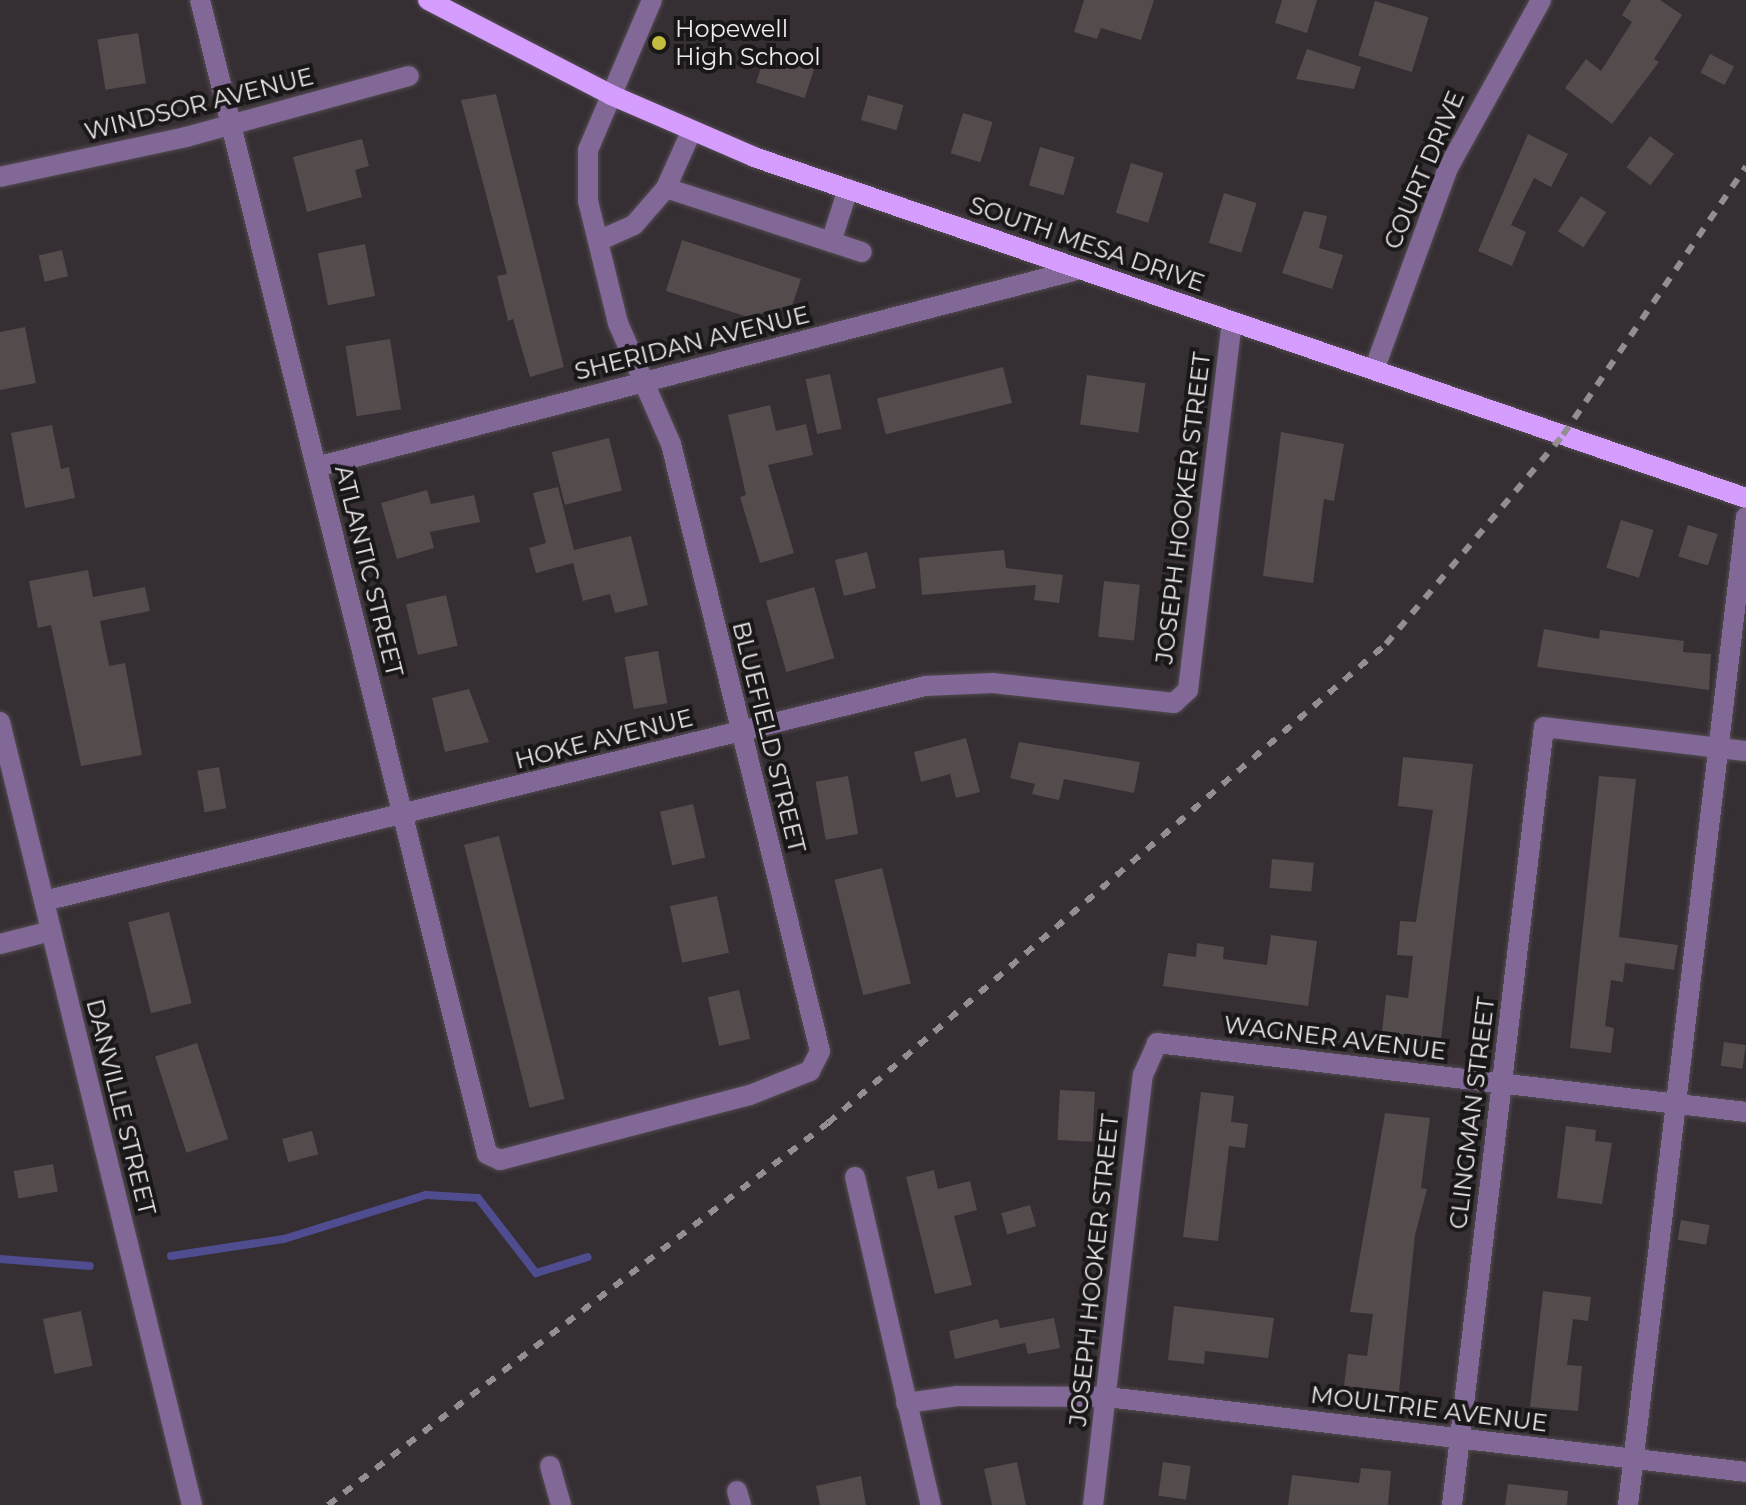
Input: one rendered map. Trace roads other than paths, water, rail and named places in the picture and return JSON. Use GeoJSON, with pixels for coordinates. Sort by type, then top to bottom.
{"type":"FeatureCollection","features":[{"type":"Feature","properties":{"kind":"main road","name":"SOUTH MESA DRIVE"},"geometry":{"type":"LineString","coordinates":[[428,0],[611,95],[691,132],[1746,498]]}},
{"type":"Feature","properties":{"kind":"street","name":"ATLANTIC STREET"},"geometry":{"type":"LineString","coordinates":[[200,0],[487,1154]]}},
{"type":"Feature","properties":{"kind":"street","name":"BLUEFIELD STREET"},"geometry":{"type":"LineString","coordinates":[[487,1154],[500,1160],[652,1123],[750,1095],[810,1071],[818,1061],[671,444],[618,323],[585,179],[588,150],[652,0]]}},
{"type":"Feature","properties":{"kind":"street","name":"COURT DRIVE"},"geometry":{"type":"LineString","coordinates":[[1374,370],[1454,155],[1541,0]]}},
{"type":"Feature","properties":{"kind":"street","name":"WINDSOR AVENUE"},"geometry":{"type":"LineString","coordinates":[[0,177],[231,125],[409,76]]}},
{"type":"Feature","properties":{"kind":"street"},"geometry":{"type":"LineString","coordinates":[[598,241],[634,225],[666,188],[691,132]]}},
{"type":"Feature","properties":{"kind":"street"},"geometry":{"type":"LineString","coordinates":[[666,188],[862,252]]}},
{"type":"Feature","properties":{"kind":"street"},"geometry":{"type":"LineString","coordinates":[[831,242],[848,189]]}},
{"type":"Feature","properties":{"kind":"street","name":"SHERIDAN AVENUE"},"geometry":{"type":"LineString","coordinates":[[316,467],[1081,269]]}},
{"type":"Feature","properties":{"kind":"street","name":"JOSEPH HOOKER STREET"},"geometry":{"type":"LineString","coordinates":[[1181,699],[1188,690],[1232,322]]}},
{"type":"Feature","properties":{"kind":"street"},"geometry":{"type":"LineString","coordinates":[[1628,1505],[1746,517]]}},
{"type":"Feature","properties":{"kind":"street","name":"HOKE AVENUE"},"geometry":{"type":"LineString","coordinates":[[44,901],[959,682],[1166,703],[1181,699]]}},
{"type":"Feature","properties":{"kind":"street","name":"DANVILLE STREET"},"geometry":{"type":"LineString","coordinates":[[0,722],[192,1505]]}},
{"type":"Feature","properties":{"kind":"street","name":"CLINGMAN STREET"},"geometry":{"type":"LineString","coordinates":[[1452,1505],[1544,727],[1719,748]]}},
{"type":"Feature","properties":{"kind":"street"},"geometry":{"type":"LineString","coordinates":[[1719,748],[1746,751]]}},
{"type":"Feature","properties":{"kind":"street"},"geometry":{"type":"LineString","coordinates":[[0,944],[51,931]]}},
{"type":"Feature","properties":{"kind":"street","name":"JOSEPH HOOKER STREET"},"geometry":{"type":"LineString","coordinates":[[1093,1505],[1143,1075],[1157,1043]]}},
{"type":"Feature","properties":{"kind":"street","name":"WAGNER AVENUE"},"geometry":{"type":"LineString","coordinates":[[1157,1043],[1746,1112]]}},
{"type":"Feature","properties":{"kind":"street"},"geometry":{"type":"LineString","coordinates":[[855,1177],[931,1505]]}},
{"type":"Feature","properties":{"kind":"street","name":"MOULTRIE AVENUE"},"geometry":{"type":"LineString","coordinates":[[906,1403],[958,1396],[1107,1397],[1746,1472]]}},
{"type":"Feature","properties":{"kind":"street"},"geometry":{"type":"LineString","coordinates":[[550,1466],[561,1505]]}},
{"type":"Feature","properties":{"kind":"waterway"},"geometry":{"type":"LineString","coordinates":[[171,1256],[284,1239],[426,1195],[478,1198],[536,1273],[588,1257]]}},
{"type":"Feature","properties":{"kind":"waterway"},"geometry":{"type":"LineString","coordinates":[[0,1259],[90,1266]]}},
{"type":"Feature","properties":{"kind":"railway"},"geometry":{"type":"LineString","coordinates":[[328,1505],[828,1123],[1386,644],[1563,435],[1746,167]]}},
{"type":"Feature","properties":{"kind":"place","name":"Hopewell High School"},"geometry":{"type":"Point","coordinates":[659,43]}}]}
